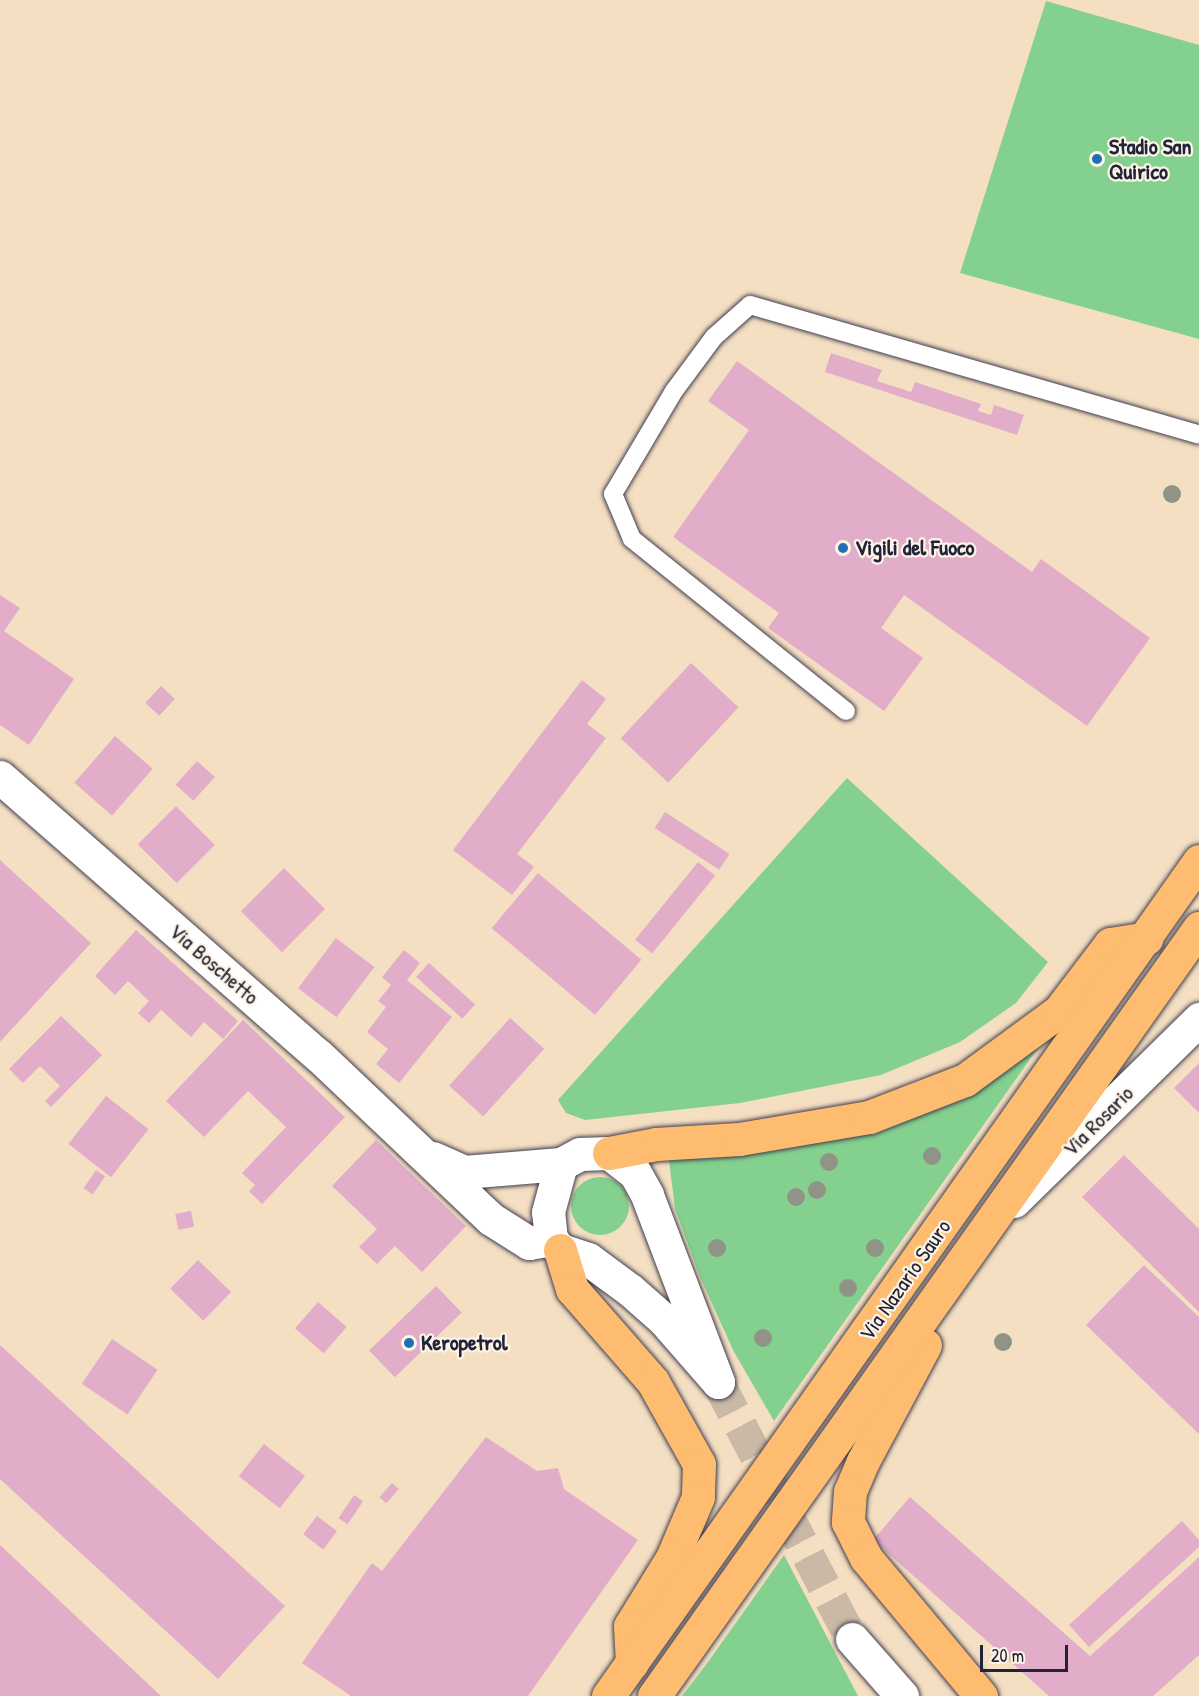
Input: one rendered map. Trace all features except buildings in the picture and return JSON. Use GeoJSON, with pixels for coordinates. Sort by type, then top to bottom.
{"type":"FeatureCollection","features":[{"type":"Feature","properties":{"kind":"highway","name":"Via Nazario Sauro"},"geometry":{"type":"LineString","coordinates":[[608,1696],[1199,861]]}},
{"type":"Feature","properties":{"kind":"highway","name":"Via Nazario Sauro"},"geometry":{"type":"LineString","coordinates":[[654,1696],[1199,928]]}},
{"type":"Feature","properties":{"kind":"highway"},"geometry":{"type":"LineString","coordinates":[[609,1153],[656,1144],[739,1138],[869,1117],[964,1080],[1059,1011],[1110,944],[1146,938]]}},
{"type":"Feature","properties":{"kind":"highway"},"geometry":{"type":"LineString","coordinates":[[981,1696],[961,1668],[866,1558],[848,1522],[850,1491],[863,1461],[993,1220]]}},
{"type":"Feature","properties":{"kind":"highway"},"geometry":{"type":"LineString","coordinates":[[555,1245],[572,1289],[653,1382],[699,1464],[698,1497],[672,1558],[630,1626],[632,1663]]}},
{"type":"Feature","properties":{"kind":"highway"},"geometry":{"type":"LineString","coordinates":[[961,1668],[996,1696]]}},
{"type":"Feature","properties":{"kind":"street","name":"Via Boschetto"},"geometry":{"type":"LineString","coordinates":[[0,777],[318,1055],[491,1219],[529,1243],[555,1245],[588,1259],[630,1290],[663,1319],[718,1382],[647,1195],[635,1173],[609,1153]]}},
{"type":"Feature","properties":{"kind":"street","name":"Via Rosario"},"geometry":{"type":"LineString","coordinates":[[993,1220],[1071,1149],[1199,1019]]}},
{"type":"Feature","properties":{"kind":"street"},"geometry":{"type":"LineString","coordinates":[[426,1155],[465,1172],[561,1164],[580,1154],[609,1153]]}},
{"type":"Feature","properties":{"kind":"street"},"geometry":{"type":"LineString","coordinates":[[555,1245],[548,1212],[561,1164]]}},
{"type":"Feature","properties":{"kind":"street"},"geometry":{"type":"LineString","coordinates":[[883,1696],[852,1639],[902,1696]]}},
{"type":"Feature","properties":{"kind":"lane"},"geometry":{"type":"LineString","coordinates":[[846,711],[632,539],[613,494],[674,390],[714,337],[750,305],[1199,435]]}},
{"type":"Feature","properties":{"kind":"green space","name":"Stadio San Quirico"},"geometry":{"type":"Polygon","coordinates":[[[1046,1],[1199,45],[1199,339],[960,273],[1046,1]]]}},
{"type":"Feature","properties":{"kind":"green space"},"geometry":{"type":"Polygon","coordinates":[[[847,778],[1048,962],[1016,1003],[960,1042],[881,1075],[740,1103],[585,1120],[566,1113],[558,1100],[847,778]]]}},
{"type":"Feature","properties":{"kind":"green space"},"geometry":{"type":"Polygon","coordinates":[[[1045,1038],[774,1421],[734,1352],[700,1277],[675,1209],[669,1160],[875,1134],[969,1093],[1045,1038]]]}},
{"type":"Feature","properties":{"kind":"green space"},"geometry":{"type":"Polygon","coordinates":[[[594,1177],[606,1177],[621,1185],[629,1200],[629,1212],[621,1227],[606,1235],[594,1235],[579,1227],[571,1212],[571,1200],[579,1185],[594,1177]]]}},
{"type":"Feature","properties":{"kind":"green space"},"geometry":{"type":"Polygon","coordinates":[[[784,1555],[858,1696],[682,1696],[708,1662],[784,1555]]]}},
{"type":"Feature","properties":{"kind":"tunnel"},"geometry":{"type":"LineString","coordinates":[[718,1382],[852,1639]]}},
{"type":"Feature","properties":{"kind":"place","name":"Stadio San Quirico"},"geometry":{"type":"Point","coordinates":[1097,159]}},
{"type":"Feature","properties":{"kind":"place","name":"Vigili del Fuoco"},"geometry":{"type":"Point","coordinates":[843,548]}},
{"type":"Feature","properties":{"kind":"place","name":"Keropetrol"},"geometry":{"type":"Point","coordinates":[409,1343]}}]}
